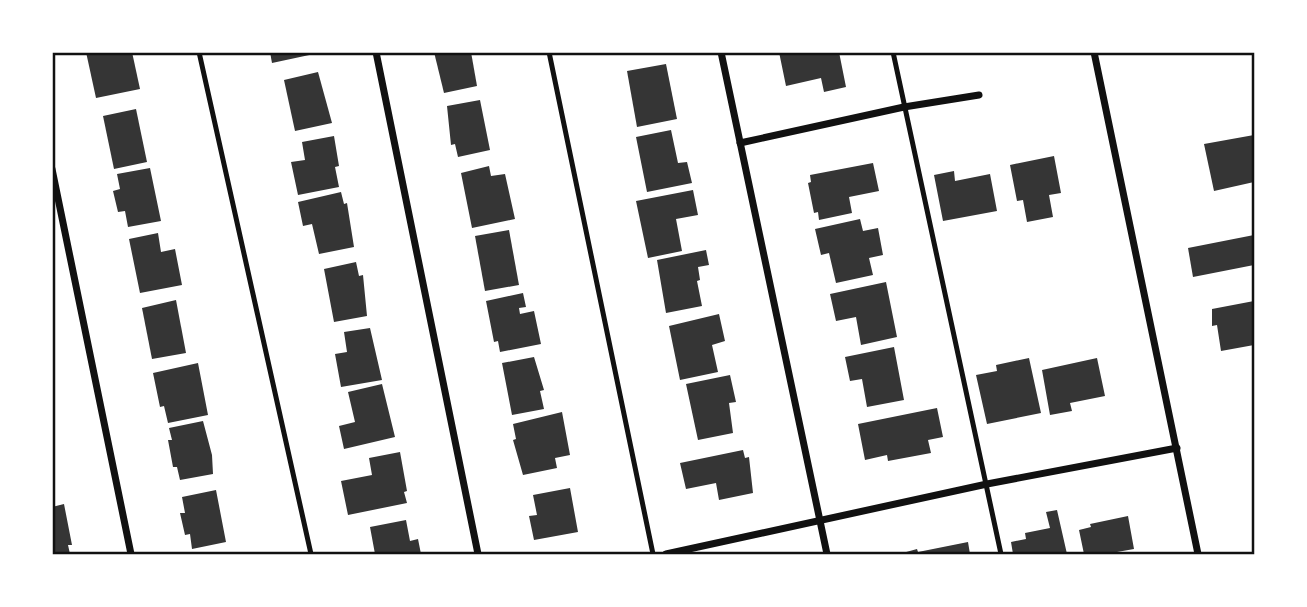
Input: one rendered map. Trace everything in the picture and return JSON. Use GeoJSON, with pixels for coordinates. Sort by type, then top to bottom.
{"type":"FeatureCollection","features":[{"type":"Feature","properties":{"kind":"street"},"geometry":{"type":"LineString","coordinates":[[376,52],[478,555]]}},
{"type":"Feature","properties":{"kind":"street"},"geometry":{"type":"LineString","coordinates":[[721,52],[827,555]]}},
{"type":"Feature","properties":{"kind":"street"},"geometry":{"type":"LineString","coordinates":[[1094,52],[1198,555]]}},
{"type":"Feature","properties":{"kind":"street"},"geometry":{"type":"LineString","coordinates":[[740,143],[904,107],[979,95]]}},
{"type":"Feature","properties":{"kind":"street"},"geometry":{"type":"LineString","coordinates":[[52,169],[131,555]]}},
{"type":"Feature","properties":{"kind":"street"},"geometry":{"type":"LineString","coordinates":[[666,555],[986,484],[1177,449]]}},
{"type":"Feature","properties":{"kind":"lane"},"geometry":{"type":"LineString","coordinates":[[199,52],[311,555]]}},
{"type":"Feature","properties":{"kind":"lane"},"geometry":{"type":"LineString","coordinates":[[549,52],[653,555]]}},
{"type":"Feature","properties":{"kind":"lane"},"geometry":{"type":"LineString","coordinates":[[892,52],[1001,555]]}},
{"type":"Feature","properties":{"kind":"building"},"geometry":{"type":"Polygon","coordinates":[[[86,52],[132,52],[140,89],[96,98],[86,52]]]}},
{"type":"Feature","properties":{"kind":"building"},"geometry":{"type":"Polygon","coordinates":[[[270,52],[314,52],[314,54],[272,63],[270,52]]]}},
{"type":"Feature","properties":{"kind":"building"},"geometry":{"type":"Polygon","coordinates":[[[434,52],[471,52],[477,86],[444,93],[434,52]]]}},
{"type":"Feature","properties":{"kind":"building"},"geometry":{"type":"Polygon","coordinates":[[[779,52],[839,52],[846,87],[824,92],[821,78],[786,86],[779,52]]]}},
{"type":"Feature","properties":{"kind":"building"},"geometry":{"type":"Polygon","coordinates":[[[666,64],[677,119],[637,127],[627,71],[666,64]]]}},
{"type":"Feature","properties":{"kind":"building"},"geometry":{"type":"Polygon","coordinates":[[[318,72],[332,123],[295,131],[284,80],[318,72]]]}},
{"type":"Feature","properties":{"kind":"building"},"geometry":{"type":"Polygon","coordinates":[[[480,100],[490,150],[458,157],[455,144],[451,145],[447,106],[480,100]]]}},
{"type":"Feature","properties":{"kind":"building"},"geometry":{"type":"Polygon","coordinates":[[[136,109],[147,162],[114,169],[103,116],[136,109]]]}},
{"type":"Feature","properties":{"kind":"building"},"geometry":{"type":"Polygon","coordinates":[[[671,130],[678,163],[687,162],[692,183],[647,192],[636,137],[671,130]]]}},
{"type":"Feature","properties":{"kind":"building"},"geometry":{"type":"Polygon","coordinates":[[[1254,135],[1254,182],[1214,191],[1204,144],[1254,135]]]}},
{"type":"Feature","properties":{"kind":"building"},"geometry":{"type":"Polygon","coordinates":[[[334,136],[339,187],[298,195],[291,162],[305,160],[302,142],[334,136]]]}},
{"type":"Feature","properties":{"kind":"building"},"geometry":{"type":"Polygon","coordinates":[[[1054,156],[1061,193],[1049,195],[1053,217],[1027,222],[1023,200],[1017,201],[1010,165],[1054,156]]]}},
{"type":"Feature","properties":{"kind":"building"},"geometry":{"type":"Polygon","coordinates":[[[873,163],[879,191],[849,197],[852,213],[819,220],[818,212],[814,213],[808,183],[811,182],[810,175],[873,163]]]}},
{"type":"Feature","properties":{"kind":"building"},"geometry":{"type":"Polygon","coordinates":[[[489,166],[491,176],[505,174],[515,219],[472,228],[461,173],[489,166]]]}},
{"type":"Feature","properties":{"kind":"building"},"geometry":{"type":"Polygon","coordinates":[[[150,168],[161,221],[128,227],[125,211],[118,212],[113,191],[120,189],[117,174],[150,168]]]}},
{"type":"Feature","properties":{"kind":"building"},"geometry":{"type":"Polygon","coordinates":[[[954,171],[955,181],[990,174],[997,211],[943,221],[934,175],[954,171]]]}},
{"type":"Feature","properties":{"kind":"building"},"geometry":{"type":"Polygon","coordinates":[[[693,190],[698,215],[676,219],[682,251],[648,258],[636,201],[693,190]]]}},
{"type":"Feature","properties":{"kind":"building"},"geometry":{"type":"Polygon","coordinates":[[[341,192],[344,204],[347,203],[354,247],[319,254],[312,224],[303,226],[298,202],[341,192]]]}},
{"type":"Feature","properties":{"kind":"building"},"geometry":{"type":"Polygon","coordinates":[[[860,219],[863,231],[878,228],[883,255],[869,258],[873,275],[836,283],[829,253],[821,255],[815,229],[860,219]]]}},
{"type":"Feature","properties":{"kind":"building"},"geometry":{"type":"Polygon","coordinates":[[[509,230],[519,285],[485,291],[475,236],[509,230]]]}},
{"type":"Feature","properties":{"kind":"building"},"geometry":{"type":"Polygon","coordinates":[[[158,233],[161,252],[175,249],[182,285],[140,293],[129,239],[158,233]]]}},
{"type":"Feature","properties":{"kind":"building"},"geometry":{"type":"Polygon","coordinates":[[[1254,235],[1254,265],[1193,277],[1188,248],[1254,235]]]}},
{"type":"Feature","properties":{"kind":"building"},"geometry":{"type":"Polygon","coordinates":[[[706,250],[709,265],[698,267],[700,280],[697,281],[702,306],[666,313],[657,260],[706,250]]]}},
{"type":"Feature","properties":{"kind":"building"},"geometry":{"type":"Polygon","coordinates":[[[356,262],[359,276],[363,275],[367,316],[334,322],[324,269],[356,262]]]}},
{"type":"Feature","properties":{"kind":"building"},"geometry":{"type":"Polygon","coordinates":[[[886,282],[897,337],[861,345],[856,317],[836,321],[830,294],[886,282]]]}},
{"type":"Feature","properties":{"kind":"building"},"geometry":{"type":"Polygon","coordinates":[[[523,293],[526,307],[519,308],[520,314],[534,311],[541,344],[500,352],[498,341],[494,342],[486,301],[523,293]]]}},
{"type":"Feature","properties":{"kind":"building"},"geometry":{"type":"Polygon","coordinates":[[[176,300],[186,353],[152,359],[142,308],[176,300]]]}},
{"type":"Feature","properties":{"kind":"building"},"geometry":{"type":"Polygon","coordinates":[[[1254,301],[1254,345],[1221,351],[1217,325],[1212,326],[1212,309],[1254,301]]]}},
{"type":"Feature","properties":{"kind":"building"},"geometry":{"type":"Polygon","coordinates":[[[719,314],[725,341],[712,345],[718,372],[680,380],[669,326],[719,314]]]}},
{"type":"Feature","properties":{"kind":"building"},"geometry":{"type":"Polygon","coordinates":[[[370,328],[382,380],[341,387],[335,354],[347,352],[344,332],[370,328]]]}},
{"type":"Feature","properties":{"kind":"building"},"geometry":{"type":"Polygon","coordinates":[[[894,347],[904,400],[867,407],[862,379],[850,381],[845,357],[894,347]]]}},
{"type":"Feature","properties":{"kind":"building"},"geometry":{"type":"Polygon","coordinates":[[[534,357],[544,390],[540,391],[544,409],[512,415],[502,363],[534,357]]]}},
{"type":"Feature","properties":{"kind":"building"},"geometry":{"type":"Polygon","coordinates":[[[1029,358],[1041,413],[987,424],[976,375],[997,371],[996,365],[1029,358]]]}},
{"type":"Feature","properties":{"kind":"building"},"geometry":{"type":"Polygon","coordinates":[[[1097,358],[1105,396],[1070,403],[1072,411],[1050,415],[1042,370],[1097,358]]]}},
{"type":"Feature","properties":{"kind":"building"},"geometry":{"type":"Polygon","coordinates":[[[198,363],[208,415],[168,423],[164,406],[160,407],[153,373],[198,363]]]}},
{"type":"Feature","properties":{"kind":"building"},"geometry":{"type":"Polygon","coordinates":[[[730,375],[736,402],[729,403],[733,433],[698,440],[686,384],[730,375]]]}},
{"type":"Feature","properties":{"kind":"building"},"geometry":{"type":"Polygon","coordinates":[[[382,384],[395,437],[344,449],[339,426],[355,422],[348,392],[382,384]]]}},
{"type":"Feature","properties":{"kind":"building"},"geometry":{"type":"Polygon","coordinates":[[[937,408],[943,437],[928,440],[931,453],[888,461],[887,455],[865,460],[858,424],[937,408]]]}},
{"type":"Feature","properties":{"kind":"building"},"geometry":{"type":"Polygon","coordinates":[[[562,412],[570,455],[555,458],[557,468],[523,475],[513,440],[516,439],[513,424],[562,412]]]}},
{"type":"Feature","properties":{"kind":"building"},"geometry":{"type":"Polygon","coordinates":[[[203,421],[212,455],[213,474],[180,480],[177,467],[173,467],[168,440],[172,440],[169,428],[203,421]]]}},
{"type":"Feature","properties":{"kind":"building"},"geometry":{"type":"Polygon","coordinates":[[[743,450],[745,458],[749,457],[753,493],[719,500],[716,483],[686,489],[680,463],[743,450]]]}},
{"type":"Feature","properties":{"kind":"building"},"geometry":{"type":"Polygon","coordinates":[[[400,452],[407,503],[348,515],[341,481],[372,475],[369,458],[400,452]]]}},
{"type":"Feature","properties":{"kind":"building"},"geometry":{"type":"Polygon","coordinates":[[[570,488],[578,532],[534,540],[529,516],[537,515],[533,495],[570,488]]]}},
{"type":"Feature","properties":{"kind":"building"},"geometry":{"type":"Polygon","coordinates":[[[216,490],[226,542],[192,549],[190,534],[185,535],[180,513],[185,513],[182,497],[216,490]]]}},
{"type":"Feature","properties":{"kind":"building"},"geometry":{"type":"Polygon","coordinates":[[[64,504],[72,545],[68,545],[70,554],[52,554],[52,507],[64,504]]]}},
{"type":"Feature","properties":{"kind":"building"},"geometry":{"type":"Polygon","coordinates":[[[1057,510],[1067,554],[1013,554],[1011,542],[1026,539],[1025,533],[1050,528],[1046,512],[1057,510]]]}},
{"type":"Feature","properties":{"kind":"building"},"geometry":{"type":"Polygon","coordinates":[[[1128,516],[1134,549],[1117,552],[1118,554],[1084,554],[1079,530],[1091,527],[1090,524],[1128,516]]]}},
{"type":"Feature","properties":{"kind":"building"},"geometry":{"type":"Polygon","coordinates":[[[406,520],[410,541],[418,539],[421,554],[375,554],[370,527],[406,520]]]}},
{"type":"Feature","properties":{"kind":"building"},"geometry":{"type":"Polygon","coordinates":[[[968,542],[970,554],[899,554],[917,549],[918,552],[968,542]]]}}]}
